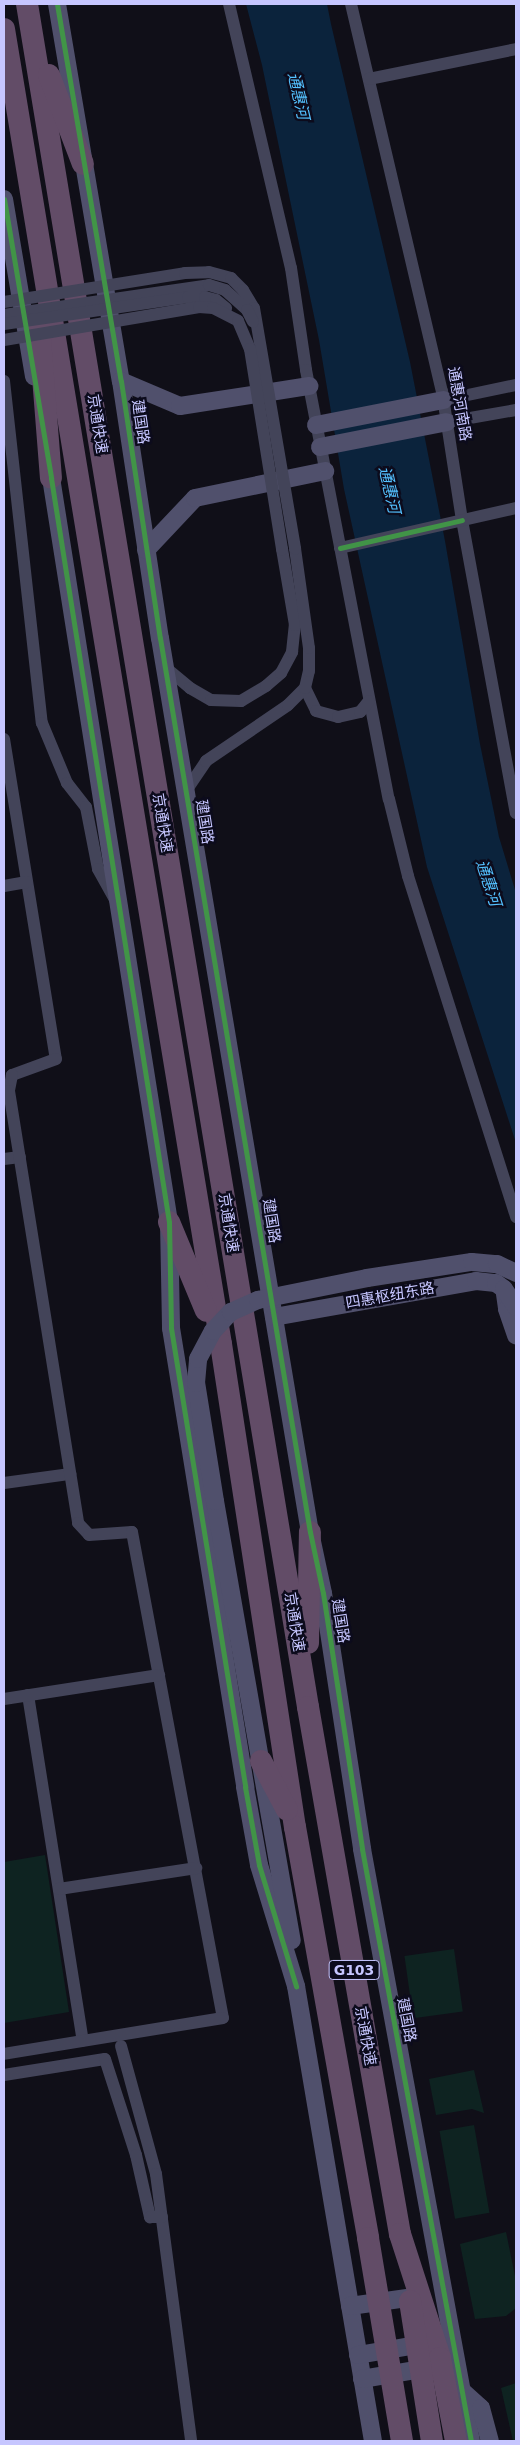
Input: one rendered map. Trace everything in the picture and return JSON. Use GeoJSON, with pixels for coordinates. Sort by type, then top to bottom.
{"type":"FeatureCollection","features":[{"type":"Feature","properties":{"kind":"highway","name":"京通快速"},"geometry":{"type":"LineString","coordinates":[[27,4],[308,1707],[400,2234],[432,2441]]}},
{"type":"Feature","properties":{"kind":"highway","name":"京通快速"},"geometry":{"type":"LineString","coordinates":[[4,29],[220,1344],[295,1827],[402,2441]]}},
{"type":"Feature","properties":{"kind":"highway"},"geometry":{"type":"LineString","coordinates":[[32,35],[83,164]]}},
{"type":"Feature","properties":{"kind":"highway"},"geometry":{"type":"LineString","coordinates":[[24,158],[52,478]]}},
{"type":"Feature","properties":{"kind":"highway"},"geometry":{"type":"LineString","coordinates":[[169,1222],[220,1344]]}},
{"type":"Feature","properties":{"kind":"highway"},"geometry":{"type":"LineString","coordinates":[[308,1707],[310,1532]]}},
{"type":"Feature","properties":{"kind":"highway"},"geometry":{"type":"LineString","coordinates":[[261,1761],[295,1827]]}},
{"type":"Feature","properties":{"kind":"highway"},"geometry":{"type":"LineString","coordinates":[[400,2234],[440,2358],[456,2441]]}},
{"type":"Feature","properties":{"kind":"main road","name":"建国路"},"geometry":{"type":"LineString","coordinates":[[59,4],[83,164],[121,381],[165,667],[310,1532],[323,1593],[362,1849],[471,2441]]}},
{"type":"Feature","properties":{"kind":"main road"},"geometry":{"type":"LineString","coordinates":[[4,199],[8,248],[52,478],[169,1222],[171,1328],[245,1787],[259,1865],[296,1986],[373,2441]]}},
{"type":"Feature","properties":{"kind":"main road"},"geometry":{"type":"LineString","coordinates":[[121,381],[180,406],[309,386]]}},
{"type":"Feature","properties":{"kind":"main road"},"geometry":{"type":"LineString","coordinates":[[316,425],[444,400]]}},
{"type":"Feature","properties":{"kind":"main road"},"geometry":{"type":"LineString","coordinates":[[320,447],[447,422]]}},
{"type":"Feature","properties":{"kind":"main road"},"geometry":{"type":"LineString","coordinates":[[146,550],[195,498],[324,471]]}},
{"type":"Feature","properties":{"kind":"main road"},"geometry":{"type":"LineString","coordinates":[[296,1986],[295,1956],[196,1383],[198,1359],[214,1331],[231,1312],[258,1300],[367,1278],[472,1262],[497,1264],[516,1273]]}},
{"type":"Feature","properties":{"kind":"main road","name":"四惠枢纽东路"},"geometry":{"type":"LineString","coordinates":[[274,1317],[476,1281],[488,1281],[504,1289]]}},
{"type":"Feature","properties":{"kind":"main road"},"geometry":{"type":"LineString","coordinates":[[504,1289],[516,1307]]}},
{"type":"Feature","properties":{"kind":"main road"},"geometry":{"type":"LineString","coordinates":[[504,1289],[507,1309],[516,1335]]}},
{"type":"Feature","properties":{"kind":"main road"},"geometry":{"type":"LineString","coordinates":[[350,2306],[443,2292]]}},
{"type":"Feature","properties":{"kind":"main road"},"geometry":{"type":"LineString","coordinates":[[358,2355],[452,2339]]}},
{"type":"Feature","properties":{"kind":"main road"},"geometry":{"type":"LineString","coordinates":[[362,2379],[456,2364]]}},
{"type":"Feature","properties":{"kind":"main road"},"geometry":{"type":"LineString","coordinates":[[462,2392],[481,2408],[490,2441]]}},
{"type":"Feature","properties":{"kind":"street"},"geometry":{"type":"LineString","coordinates":[[229,4],[291,268],[324,471],[388,799],[408,876],[516,1217]]}},
{"type":"Feature","properties":{"kind":"street","name":"通惠河南路"},"geometry":{"type":"LineString","coordinates":[[351,4],[444,400],[462,520],[516,813]]}},
{"type":"Feature","properties":{"kind":"street"},"geometry":{"type":"LineString","coordinates":[[369,78],[516,49]]}},
{"type":"Feature","properties":{"kind":"street"},"geometry":{"type":"LineString","coordinates":[[4,302],[185,273],[208,272],[231,278],[244,290],[254,308],[289,549],[295,625],[292,652],[281,672],[266,686],[241,701],[212,700],[190,688],[165,667]]}},
{"type":"Feature","properties":{"kind":"street"},"geometry":{"type":"LineString","coordinates":[[4,315],[210,285],[225,290],[246,310],[258,333]]}},
{"type":"Feature","properties":{"kind":"street"},"geometry":{"type":"LineString","coordinates":[[4,324],[188,297],[205,297],[216,300],[238,321],[250,349],[309,648],[308,671],[305,688],[288,705],[206,760],[186,792]]}},
{"type":"Feature","properties":{"kind":"street"},"geometry":{"type":"LineString","coordinates":[[4,340],[199,307],[213,308],[238,321]]}},
{"type":"Feature","properties":{"kind":"street"},"geometry":{"type":"LineString","coordinates":[[4,381],[42,723],[67,783],[86,807],[98,870],[121,911]]}},
{"type":"Feature","properties":{"kind":"street"},"geometry":{"type":"LineString","coordinates":[[444,400],[516,385]]}},
{"type":"Feature","properties":{"kind":"street"},"geometry":{"type":"LineString","coordinates":[[447,422],[516,410]]}},
{"type":"Feature","properties":{"kind":"street"},"geometry":{"type":"LineString","coordinates":[[340,548],[516,508]]}},
{"type":"Feature","properties":{"kind":"street"},"geometry":{"type":"LineString","coordinates":[[305,688],[316,711],[338,717],[360,712],[370,701]]}},
{"type":"Feature","properties":{"kind":"street"},"geometry":{"type":"LineString","coordinates":[[4,739],[56,1059],[12,1075],[9,1091],[78,1523],[88,1536],[132,1532],[223,2018],[4,2054]]}},
{"type":"Feature","properties":{"kind":"street"},"geometry":{"type":"LineString","coordinates":[[4,886],[27,882]]}},
{"type":"Feature","properties":{"kind":"street"},"geometry":{"type":"LineString","coordinates":[[4,1159],[20,1157]]}},
{"type":"Feature","properties":{"kind":"street"},"geometry":{"type":"LineString","coordinates":[[4,1483],[70,1474]]}},
{"type":"Feature","properties":{"kind":"street"},"geometry":{"type":"LineString","coordinates":[[4,1699],[159,1675]]}},
{"type":"Feature","properties":{"kind":"street"},"geometry":{"type":"LineString","coordinates":[[28,1695],[83,2041]]}},
{"type":"Feature","properties":{"kind":"street"},"geometry":{"type":"LineString","coordinates":[[59,1889],[196,1868]]}},
{"type":"Feature","properties":{"kind":"street"},"geometry":{"type":"LineString","coordinates":[[121,2046],[156,2174],[191,2441]]}},
{"type":"Feature","properties":{"kind":"street"},"geometry":{"type":"LineString","coordinates":[[4,2075],[105,2058],[136,2155],[150,2217],[162,2218]]}},
{"type":"Feature","properties":{"kind":"green space"},"geometry":{"type":"Polygon","coordinates":[[[45,1855],[69,2012],[4,2023],[4,1862],[45,1855]]]}},
{"type":"Feature","properties":{"kind":"green space"},"geometry":{"type":"Polygon","coordinates":[[[454,1949],[463,2011],[413,2018],[404,1956],[454,1949]]]}},
{"type":"Feature","properties":{"kind":"green space"},"geometry":{"type":"Polygon","coordinates":[[[474,2070],[484,2113],[472,2109],[436,2115],[429,2079],[474,2070]]]}},
{"type":"Feature","properties":{"kind":"green space"},"geometry":{"type":"Polygon","coordinates":[[[474,2125],[489,2213],[455,2219],[440,2131],[474,2125]]]}},
{"type":"Feature","properties":{"kind":"green space"},"geometry":{"type":"Polygon","coordinates":[[[506,2232],[516,2281],[516,2308],[506,2316],[475,2319],[460,2244],[506,2232]]]}},
{"type":"Feature","properties":{"kind":"green space"},"geometry":{"type":"Polygon","coordinates":[[[516,2383],[516,2441],[513,2441],[501,2388],[516,2383]]]}},
{"type":"Feature","properties":{"kind":"water","name":"通惠河"},"geometry":{"type":"Polygon","coordinates":[[[246,4],[327,4],[410,362],[445,541],[480,744],[499,837],[516,893],[516,1143],[427,867],[344,489],[319,340],[262,65],[246,4]]]}},
{"type":"Feature","properties":{"kind":"cycle path"},"geometry":{"type":"LineString","coordinates":[[57,4],[121,381],[160,638],[310,1532],[323,1593],[362,1849],[471,2441]]}},
{"type":"Feature","properties":{"kind":"cycle path"},"geometry":{"type":"LineString","coordinates":[[4,199],[51,478],[169,1222],[171,1328],[245,1787],[259,1865],[296,1986]]}},
{"type":"Feature","properties":{"kind":"cycle path"},"geometry":{"type":"LineString","coordinates":[[340,548],[462,520]]}}]}
